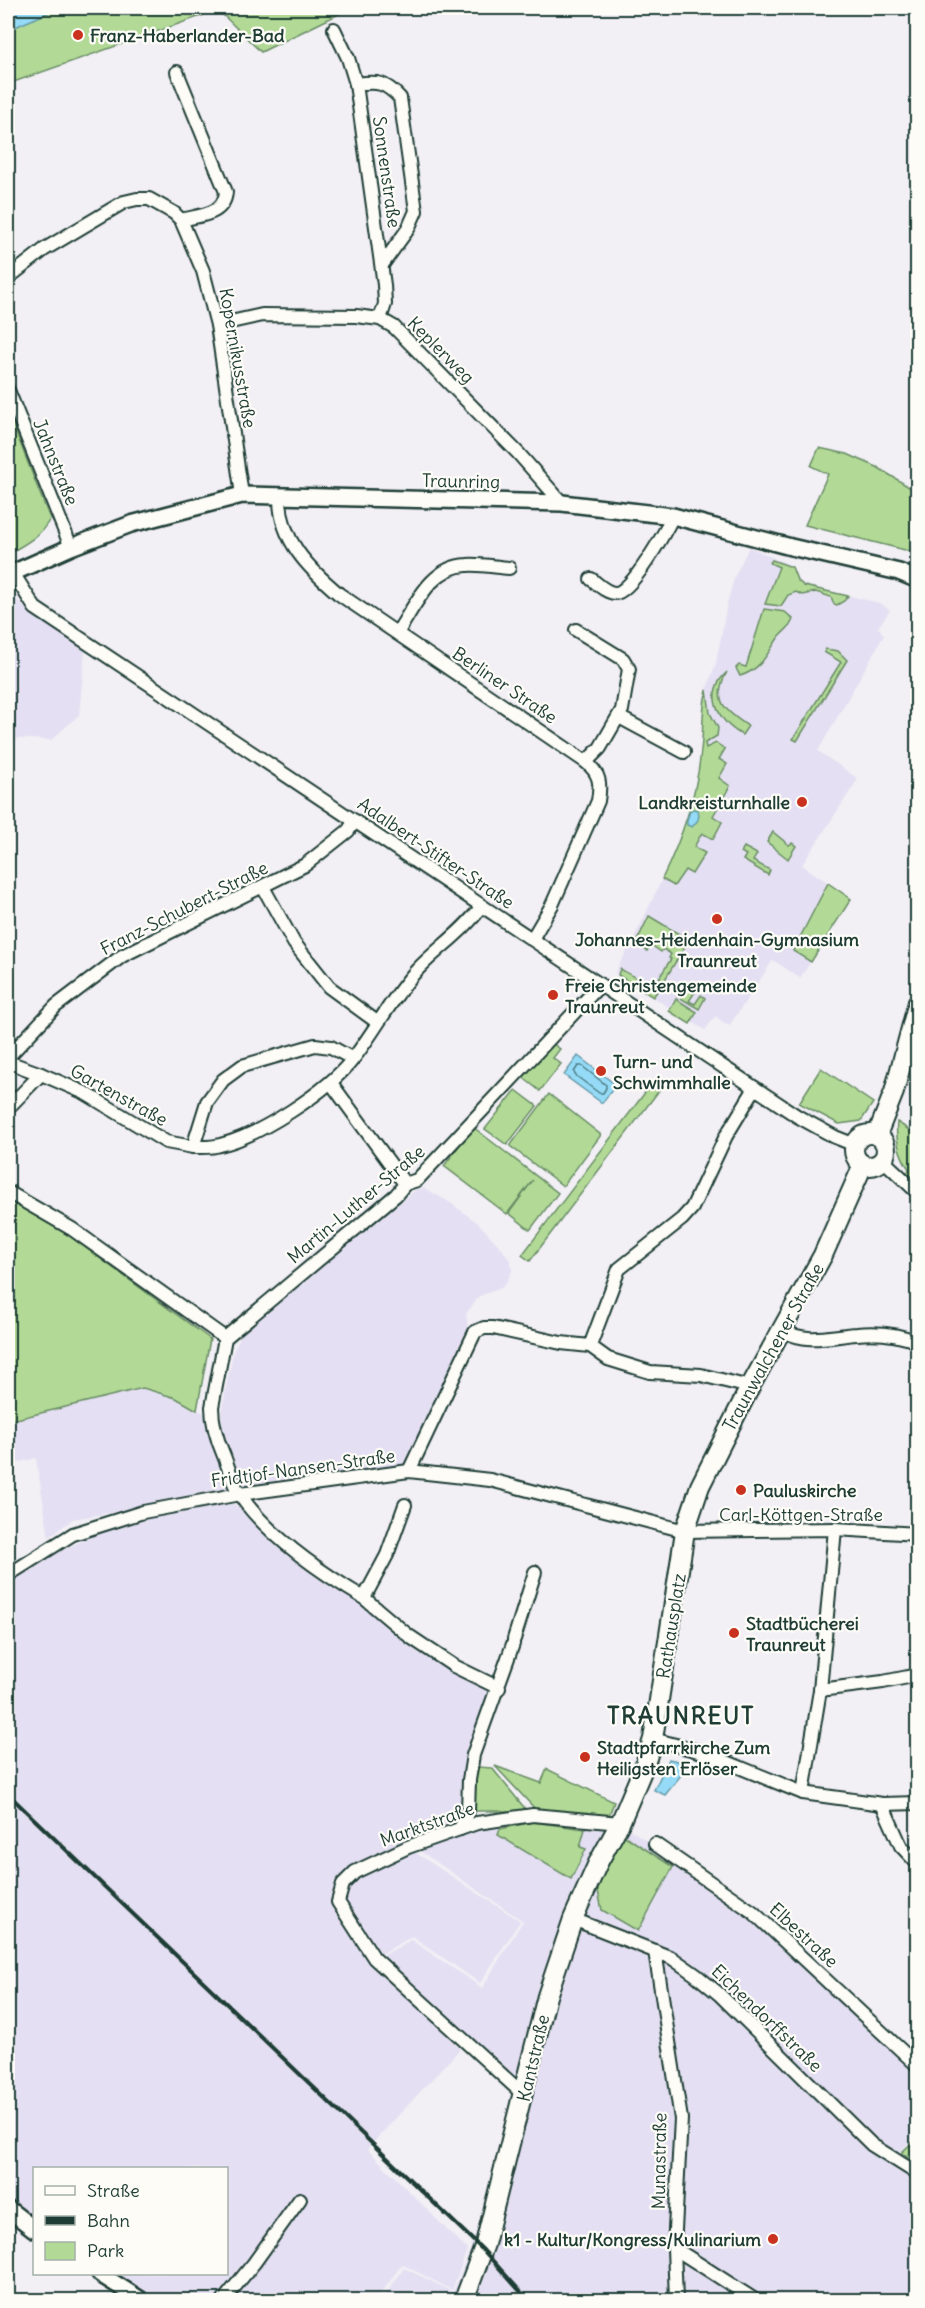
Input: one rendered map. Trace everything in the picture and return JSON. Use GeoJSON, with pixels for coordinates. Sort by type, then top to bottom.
{"type":"FeatureCollection","features":[{"type":"Feature","properties":{"kind":"main road"},"geometry":{"type":"LineString","coordinates":[[877,1136],[894,1092],[918,1002]]}},
{"type":"Feature","properties":{"kind":"main road"},"geometry":{"type":"LineString","coordinates":[[866,1134],[877,1136],[881,1138],[886,1147],[883,1160],[874,1166],[863,1165],[854,1154],[855,1145],[861,1136],[866,1134]]}},
{"type":"Feature","properties":{"kind":"main road","name":"Traunwalchener Straße"},"geometry":{"type":"LineString","coordinates":[[685,1531],[708,1468],[823,1255],[863,1165]]}},
{"type":"Feature","properties":{"kind":"main road","name":"Rathausplatz"},"geometry":{"type":"LineString","coordinates":[[620,1823],[653,1739],[685,1531]]}},
{"type":"Feature","properties":{"kind":"main road","name":"Kantstraße"},"geometry":{"type":"LineString","coordinates":[[464,2301],[485,2244],[547,1996],[573,1919],[593,1872],[620,1823]]}},
{"type":"Feature","properties":{"kind":"street","name":"Sonnenstraße"},"geometry":{"type":"LineString","coordinates":[[334,29],[348,57],[356,84],[382,265],[385,304],[380,319]]}},
{"type":"Feature","properties":{"kind":"street"},"geometry":{"type":"LineString","coordinates":[[8,278],[45,249],[124,202],[149,199],[162,205],[181,220],[221,208],[225,202],[226,192],[177,72]]}},
{"type":"Feature","properties":{"kind":"street","name":"Sonnenstraße"},"geometry":{"type":"LineString","coordinates":[[356,84],[376,82],[389,86],[400,98],[416,211],[408,229],[382,265]]}},
{"type":"Feature","properties":{"kind":"street","name":"Kopernikusstraße"},"geometry":{"type":"LineString","coordinates":[[181,220],[203,271],[217,326],[242,495]]}},
{"type":"Feature","properties":{"kind":"street","name":"Keplerweg"},"geometry":{"type":"LineString","coordinates":[[217,326],[262,315],[356,316],[380,319],[394,327],[518,453],[562,503]]}},
{"type":"Feature","properties":{"kind":"street","name":"Jahnstraße"},"geometry":{"type":"LineString","coordinates":[[8,390],[71,547]]}},
{"type":"Feature","properties":{"kind":"street","name":"Traunring"},"geometry":{"type":"LineString","coordinates":[[10,574],[131,524],[242,495],[562,503],[673,516],[899,572],[918,580]]}},
{"type":"Feature","properties":{"kind":"street","name":"Berliner Straße"},"geometry":{"type":"LineString","coordinates":[[280,496],[283,524],[306,565],[339,594],[586,762],[599,777],[598,801],[552,905],[532,939]]}},
{"type":"Feature","properties":{"kind":"street"},"geometry":{"type":"LineString","coordinates":[[591,579],[615,593],[626,589],[663,536],[673,516]]}},
{"type":"Feature","properties":{"kind":"street"},"geometry":{"type":"LineString","coordinates":[[397,633],[431,582],[445,569],[468,565],[509,568]]}},
{"type":"Feature","properties":{"kind":"street","name":"Adalbert-Stifter-Straße"},"geometry":{"type":"LineString","coordinates":[[10,574],[35,608],[755,1088],[819,1129],[855,1145]]}},
{"type":"Feature","properties":{"kind":"street"},"geometry":{"type":"LineString","coordinates":[[576,630],[623,659],[629,669],[627,690],[619,717],[600,748],[586,762]]}},
{"type":"Feature","properties":{"kind":"street"},"geometry":{"type":"LineString","coordinates":[[619,717],[684,752]]}},
{"type":"Feature","properties":{"kind":"street","name":"Franz-Schubert-Straße"},"geometry":{"type":"LineString","coordinates":[[8,1060],[56,1006],[122,956],[305,865],[348,831],[355,821]]}},
{"type":"Feature","properties":{"kind":"street"},"geometry":{"type":"LineString","coordinates":[[263,887],[294,943],[329,987],[377,1022]]}},
{"type":"Feature","properties":{"kind":"street","name":"Gartenstraße"},"geometry":{"type":"LineString","coordinates":[[8,1108],[41,1074],[85,1093],[166,1142],[193,1147],[222,1145],[240,1138],[282,1116],[331,1083],[353,1059],[377,1022],[416,971],[473,918],[482,906]]}},
{"type":"Feature","properties":{"kind":"street","name":"Martin-Luther-Straße"},"geometry":{"type":"LineString","coordinates":[[225,1338],[405,1185],[417,1180],[600,985]]}},
{"type":"Feature","properties":{"kind":"street"},"geometry":{"type":"LineString","coordinates":[[193,1147],[207,1102],[223,1080],[242,1066],[315,1045],[331,1047],[353,1059]]}},
{"type":"Feature","properties":{"kind":"street"},"geometry":{"type":"LineString","coordinates":[[8,1060],[41,1074]]}},
{"type":"Feature","properties":{"kind":"street"},"geometry":{"type":"LineString","coordinates":[[331,1083],[405,1185]]}},
{"type":"Feature","properties":{"kind":"street"},"geometry":{"type":"LineString","coordinates":[[590,1346],[619,1269],[682,1219],[692,1208],[726,1136],[755,1088]]}},
{"type":"Feature","properties":{"kind":"street"},"geometry":{"type":"LineString","coordinates":[[883,1160],[918,1193]]}},
{"type":"Feature","properties":{"kind":"street"},"geometry":{"type":"LineString","coordinates":[[8,1192],[72,1229],[225,1338],[212,1418],[218,1442],[240,1494],[259,1517],[299,1554],[364,1598],[409,1636],[454,1666],[499,1688]]}},
{"type":"Feature","properties":{"kind":"street"},"geometry":{"type":"LineString","coordinates":[[409,1471],[475,1332],[493,1328],[561,1343],[590,1346],[608,1359],[650,1372],[701,1375],[750,1387]]}},
{"type":"Feature","properties":{"kind":"street"},"geometry":{"type":"LineString","coordinates":[[783,1330],[805,1339],[882,1334],[902,1335],[918,1342]]}},
{"type":"Feature","properties":{"kind":"street","name":"Fridtjof-Nansen-Straße"},"geometry":{"type":"LineString","coordinates":[[8,1575],[73,1534],[143,1512],[240,1494],[409,1471],[490,1480],[685,1531]]}},
{"type":"Feature","properties":{"kind":"street"},"geometry":{"type":"LineString","coordinates":[[364,1598],[387,1555],[405,1505]]}},
{"type":"Feature","properties":{"kind":"street"},"geometry":{"type":"LineString","coordinates":[[803,1793],[820,1690],[835,1530]]}},
{"type":"Feature","properties":{"kind":"street","name":"Carl-Köttgen-Straße"},"geometry":{"type":"LineString","coordinates":[[685,1531],[835,1530],[918,1534]]}},
{"type":"Feature","properties":{"kind":"street"},"geometry":{"type":"LineString","coordinates":[[460,1829],[468,1811],[473,1755],[499,1688],[535,1572]]}},
{"type":"Feature","properties":{"kind":"street"},"geometry":{"type":"LineString","coordinates":[[820,1690],[918,1675]]}},
{"type":"Feature","properties":{"kind":"street"},"geometry":{"type":"LineString","coordinates":[[653,1739],[702,1752],[803,1793],[882,1804],[918,1803]]}},
{"type":"Feature","properties":{"kind":"street"},"geometry":{"type":"LineString","coordinates":[[882,1804],[901,1846],[918,1864]]}},
{"type":"Feature","properties":{"kind":"street","name":"Marktstraße"},"geometry":{"type":"LineString","coordinates":[[524,2095],[374,1958],[338,1902],[342,1884],[355,1872],[408,1847],[477,1823],[533,1815],[620,1823]]}},
{"type":"Feature","properties":{"kind":"street","name":"Elbestraße"},"geometry":{"type":"LineString","coordinates":[[655,1844],[753,1912],[918,2066]]}},
{"type":"Feature","properties":{"kind":"street","name":"Eichendorffstraße"},"geometry":{"type":"LineString","coordinates":[[573,1919],[672,1958],[696,1975],[719,1994],[872,2145],[918,2174]]}},
{"type":"Feature","properties":{"kind":"street","name":"Munastraße"},"geometry":{"type":"LineString","coordinates":[[655,1952],[681,2119],[674,2248],[676,2301]]}},
{"type":"Feature","properties":{"kind":"street"},"geometry":{"type":"LineString","coordinates":[[224,2301],[300,2199]]}},
{"type":"Feature","properties":{"kind":"street"},"geometry":{"type":"LineString","coordinates":[[8,2209],[33,2228]]}},
{"type":"Feature","properties":{"kind":"street"},"geometry":{"type":"LineString","coordinates":[[674,2248],[755,2301]]}},
{"type":"Feature","properties":{"kind":"street"},"geometry":{"type":"LineString","coordinates":[[102,2275],[141,2301]]}},
{"type":"Feature","properties":{"kind":"shaded area"},"geometry":{"type":"Polygon","coordinates":[[[749,547],[792,566],[798,579],[805,585],[879,603],[890,610],[878,627],[884,635],[818,751],[858,779],[802,865],[851,899],[800,978],[773,960],[729,1026],[715,1016],[705,1030],[615,973],[673,856],[694,797],[702,750],[703,700],[716,663],[735,576],[749,547]]]}},
{"type":"Feature","properties":{"kind":"shaded area"},"geometry":{"type":"Polygon","coordinates":[[[9,592],[29,612],[85,651],[79,715],[51,740],[8,738],[9,592]]]}},
{"type":"Feature","properties":{"kind":"shaded area"},"geometry":{"type":"Polygon","coordinates":[[[424,1188],[449,1202],[478,1223],[502,1249],[511,1262],[512,1271],[501,1288],[479,1296],[466,1314],[469,1335],[409,1471],[240,1494],[242,1480],[222,1429],[221,1414],[233,1353],[243,1330],[395,1206],[417,1189],[424,1188]]]}},
{"type":"Feature","properties":{"kind":"shaded area"},"geometry":{"type":"Polygon","coordinates":[[[143,1387],[176,1398],[209,1416],[232,1492],[73,1519],[49,1537],[36,1458],[8,1465],[8,1413],[143,1387]]]}},
{"type":"Feature","properties":{"kind":"shaded area"},"geometry":{"type":"Polygon","coordinates":[[[234,1504],[462,1672],[499,1688],[483,1727],[468,1811],[477,1823],[514,1817],[620,1823],[753,1912],[917,2064],[917,2135],[887,2164],[917,2182],[917,2300],[382,2300],[404,2268],[453,2292],[470,2250],[520,2097],[462,2048],[377,1959],[411,1940],[482,1988],[523,1921],[410,1844],[408,1848],[520,1921],[480,1983],[412,1936],[374,1958],[460,2049],[367,2149],[467,2250],[452,2290],[402,2264],[376,2300],[159,2300],[113,2275],[228,2275],[228,2167],[33,2167],[33,2220],[8,2199],[8,1576],[143,1512],[234,1504]]]}},
{"type":"Feature","properties":{"kind":"green space","name":"Franz-Haberlander-Bad"},"geometry":{"type":"Polygon","coordinates":[[[8,8],[351,8],[261,52],[218,10],[8,84],[8,8]]]}},
{"type":"Feature","properties":{"kind":"green space"},"geometry":{"type":"Polygon","coordinates":[[[8,412],[50,519],[37,535],[8,554],[8,412]]]}},
{"type":"Feature","properties":{"kind":"green space"},"geometry":{"type":"Polygon","coordinates":[[[819,448],[847,454],[877,467],[917,492],[917,553],[805,525],[828,474],[811,466],[819,448]]]}},
{"type":"Feature","properties":{"kind":"green space"},"geometry":{"type":"Polygon","coordinates":[[[772,560],[792,567],[797,580],[804,586],[848,596],[837,605],[831,597],[816,592],[802,595],[796,592],[788,595],[781,606],[765,604],[779,567],[770,563],[772,560]]]}},
{"type":"Feature","properties":{"kind":"green space"},"geometry":{"type":"Polygon","coordinates":[[[764,609],[785,612],[793,619],[762,661],[753,670],[740,676],[736,668],[739,665],[746,667],[764,609]]]}},
{"type":"Feature","properties":{"kind":"green space"},"geometry":{"type":"Polygon","coordinates":[[[826,649],[838,651],[847,660],[797,741],[793,739],[841,662],[824,652],[826,649]]]}},
{"type":"Feature","properties":{"kind":"green space"},"geometry":{"type":"Polygon","coordinates":[[[727,672],[720,690],[721,697],[727,710],[748,726],[742,735],[726,722],[716,706],[716,689],[727,672]]]}},
{"type":"Feature","properties":{"kind":"green space"},"geometry":{"type":"Polygon","coordinates":[[[707,690],[710,713],[718,728],[717,736],[705,743],[706,748],[716,743],[725,749],[719,759],[727,764],[719,778],[730,786],[713,816],[722,822],[713,839],[702,833],[694,847],[705,853],[692,874],[685,870],[674,886],[662,879],[676,848],[692,800],[699,767],[707,690]]]}},
{"type":"Feature","properties":{"kind":"green space"},"geometry":{"type":"Polygon","coordinates":[[[773,832],[789,845],[792,843],[796,846],[788,859],[767,842],[773,832]]]}},
{"type":"Feature","properties":{"kind":"green space"},"geometry":{"type":"Polygon","coordinates":[[[744,847],[757,854],[753,861],[770,870],[768,875],[743,860],[746,855],[741,852],[744,847]]]}},
{"type":"Feature","properties":{"kind":"green space"},"geometry":{"type":"Polygon","coordinates":[[[828,883],[851,899],[811,962],[793,951],[828,883]]]}},
{"type":"Feature","properties":{"kind":"green space"},"geometry":{"type":"Polygon","coordinates":[[[649,916],[689,940],[664,981],[659,978],[671,959],[669,958],[671,954],[663,949],[661,952],[651,945],[647,951],[636,943],[649,916]]]}},
{"type":"Feature","properties":{"kind":"green space"},"geometry":{"type":"Polygon","coordinates":[[[620,969],[642,981],[654,981],[659,989],[653,997],[618,975],[620,969]]]}},
{"type":"Feature","properties":{"kind":"green space"},"geometry":{"type":"Polygon","coordinates":[[[683,985],[695,992],[689,1001],[695,1004],[701,995],[705,998],[699,1009],[677,996],[683,985]]]}},
{"type":"Feature","properties":{"kind":"green space"},"geometry":{"type":"Polygon","coordinates":[[[676,999],[697,1012],[690,1024],[669,1011],[676,999]]]}},
{"type":"Feature","properties":{"kind":"green space"},"geometry":{"type":"Polygon","coordinates":[[[552,1043],[560,1049],[553,1058],[561,1064],[540,1091],[521,1076],[552,1043]]]}},
{"type":"Feature","properties":{"kind":"green space"},"geometry":{"type":"Polygon","coordinates":[[[821,1068],[873,1103],[861,1121],[839,1124],[799,1103],[821,1068]]]}},
{"type":"Feature","properties":{"kind":"green space"},"geometry":{"type":"Polygon","coordinates":[[[653,1082],[661,1088],[530,1261],[522,1255],[653,1082]]]}},
{"type":"Feature","properties":{"kind":"green space"},"geometry":{"type":"Polygon","coordinates":[[[516,1090],[537,1106],[507,1145],[485,1129],[516,1090]]]}},
{"type":"Feature","properties":{"kind":"green space"},"geometry":{"type":"Polygon","coordinates":[[[549,1094],[601,1135],[563,1186],[510,1146],[549,1094]]]}},
{"type":"Feature","properties":{"kind":"green space"},"geometry":{"type":"Polygon","coordinates":[[[897,1122],[917,1135],[917,1182],[907,1173],[909,1169],[900,1152],[897,1141],[897,1122]]]}},
{"type":"Feature","properties":{"kind":"green space"},"geometry":{"type":"Polygon","coordinates":[[[473,1127],[558,1193],[530,1230],[509,1213],[533,1180],[507,1214],[444,1166],[473,1127]]]}},
{"type":"Feature","properties":{"kind":"green space"},"geometry":{"type":"Polygon","coordinates":[[[8,1198],[49,1221],[210,1339],[197,1410],[176,1398],[143,1388],[8,1421],[8,1198]]]}},
{"type":"Feature","properties":{"kind":"green space"},"geometry":{"type":"Polygon","coordinates":[[[495,1766],[541,1783],[547,1769],[614,1802],[608,1818],[538,1812],[495,1766]]]}},
{"type":"Feature","properties":{"kind":"green space"},"geometry":{"type":"Polygon","coordinates":[[[477,1767],[492,1768],[527,1811],[472,1811],[477,1767]]]}},
{"type":"Feature","properties":{"kind":"green space"},"geometry":{"type":"Polygon","coordinates":[[[533,1822],[585,1829],[580,1847],[586,1849],[571,1879],[498,1835],[500,1829],[533,1822]]]}},
{"type":"Feature","properties":{"kind":"green space"},"geometry":{"type":"Polygon","coordinates":[[[622,1834],[673,1867],[638,1931],[602,1910],[597,1886],[622,1834]]]}},
{"type":"Feature","properties":{"kind":"green space"},"geometry":{"type":"Polygon","coordinates":[[[917,2138],[917,2163],[901,2153],[917,2138]]]}},
{"type":"Feature","properties":{"kind":"water"},"geometry":{"type":"Polygon","coordinates":[[[8,8],[59,8],[8,30],[8,8]]]}},
{"type":"Feature","properties":{"kind":"water"},"geometry":{"type":"Polygon","coordinates":[[[693,809],[699,814],[698,820],[692,827],[687,825],[687,820],[693,809]]]}},
{"type":"Feature","properties":{"kind":"water"},"geometry":{"type":"Polygon","coordinates":[[[578,1056],[616,1085],[602,1103],[564,1075],[578,1056]]]}},
{"type":"Feature","properties":{"kind":"water"},"geometry":{"type":"Polygon","coordinates":[[[669,1759],[690,1764],[665,1795],[654,1790],[669,1759]]]}},
{"type":"Feature","properties":{"kind":"railway"},"geometry":{"type":"LineString","coordinates":[[8,1794],[483,2250],[528,2300]]}},
{"type":"Feature","properties":{"kind":"place","name":"Franz-Haberlander-Bad"},"geometry":{"type":"Point","coordinates":[78,35]}},
{"type":"Feature","properties":{"kind":"place","name":"Landkreisturnhalle"},"geometry":{"type":"Point","coordinates":[802,802]}},
{"type":"Feature","properties":{"kind":"place","name":"Johannes-Heidenhain-Gymnasium Traunreut"},"geometry":{"type":"Point","coordinates":[717,919]}},
{"type":"Feature","properties":{"kind":"place","name":"Freie Christengemeinde Traunreut"},"geometry":{"type":"Point","coordinates":[553,995]}},
{"type":"Feature","properties":{"kind":"place","name":"Turn- und Schwimmhalle"},"geometry":{"type":"Point","coordinates":[601,1071]}},
{"type":"Feature","properties":{"kind":"place","name":"Pauluskirche"},"geometry":{"type":"Point","coordinates":[741,1490]}},
{"type":"Feature","properties":{"kind":"place","name":"Stadtbücherei Traunreut"},"geometry":{"type":"Point","coordinates":[734,1633]}},
{"type":"Feature","properties":{"kind":"place","name":"Stadtpfarrkirche Zum Heiligsten Erlöser"},"geometry":{"type":"Point","coordinates":[585,1757]}},
{"type":"Feature","properties":{"kind":"place","name":"k1 - Kultur/Kongress/Kulinarium"},"geometry":{"type":"Point","coordinates":[773,2239]}},
{"type":"Feature","properties":{"kind":"district","name":"TRAUNREUT"},"geometry":{"type":"Point","coordinates":[681,1715]}}]}
